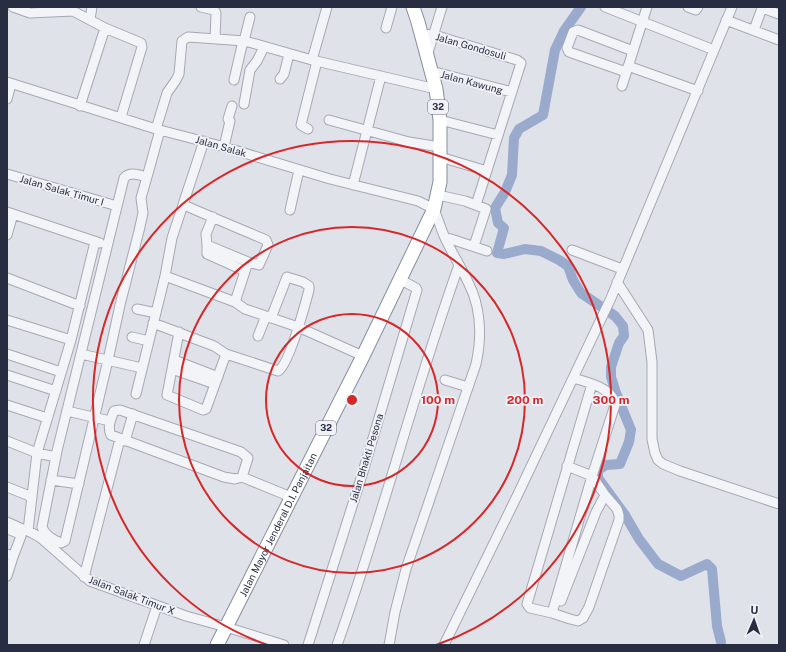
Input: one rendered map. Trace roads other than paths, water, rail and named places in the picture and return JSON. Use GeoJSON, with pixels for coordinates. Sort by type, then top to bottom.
{"type":"FeatureCollection","features":[{"type":"Feature","properties":{"kind":"highway","name":"32"},"geometry":{"type":"LineString","coordinates":[[413,7],[428,34],[427,56],[436,89],[440,120],[440,182],[434,209]]}},
{"type":"Feature","properties":{"kind":"highway","name":"Jalan Mayor Jenderal D.I. Panjaitan"},"geometry":{"type":"LineString","coordinates":[[217,645],[401,280],[434,209]]}},
{"type":"Feature","properties":{"kind":"street"},"geometry":{"type":"LineString","coordinates":[[13,7],[30,13],[75,9],[105,28],[137,40],[142,46],[121,117]]}},
{"type":"Feature","properties":{"kind":"street"},"geometry":{"type":"LineString","coordinates":[[90,19],[92,7]]}},
{"type":"Feature","properties":{"kind":"street"},"geometry":{"type":"LineString","coordinates":[[205,7],[214,10],[216,13],[215,39]]}},
{"type":"Feature","properties":{"kind":"street"},"geometry":{"type":"LineString","coordinates":[[308,129],[301,125],[327,7]]}},
{"type":"Feature","properties":{"kind":"street"},"geometry":{"type":"LineString","coordinates":[[386,28],[392,7]]}},
{"type":"Feature","properties":{"kind":"street"},"geometry":{"type":"LineString","coordinates":[[428,34],[442,7]]}},
{"type":"Feature","properties":{"kind":"street"},"geometry":{"type":"LineString","coordinates":[[605,7],[714,50]]}},
{"type":"Feature","properties":{"kind":"street"},"geometry":{"type":"LineString","coordinates":[[622,86],[647,7]]}},
{"type":"Feature","properties":{"kind":"street"},"geometry":{"type":"LineString","coordinates":[[688,7],[696,10],[698,7]]}},
{"type":"Feature","properties":{"kind":"street"},"geometry":{"type":"LineString","coordinates":[[444,645],[608,305],[732,7]]}},
{"type":"Feature","properties":{"kind":"street"},"geometry":{"type":"LineString","coordinates":[[754,30],[762,8],[779,14]]}},
{"type":"Feature","properties":{"kind":"street"},"geometry":{"type":"LineString","coordinates":[[234,80],[250,17]]}},
{"type":"Feature","properties":{"kind":"street"},"geometry":{"type":"LineString","coordinates":[[726,20],[779,40]]}},
{"type":"Feature","properties":{"kind":"street"},"geometry":{"type":"LineString","coordinates":[[80,106],[105,28]]}},
{"type":"Feature","properties":{"kind":"street"},"geometry":{"type":"LineString","coordinates":[[633,51],[578,30],[573,32],[567,48],[569,52],[698,91]]}},
{"type":"Feature","properties":{"kind":"street","name":"Jalan Gondosuli"},"geometry":{"type":"LineString","coordinates":[[428,34],[520,61],[521,64],[512,92]]}},
{"type":"Feature","properties":{"kind":"street"},"geometry":{"type":"LineString","coordinates":[[146,177],[130,174],[125,176],[56,457],[42,527],[44,533],[61,543],[65,541],[120,305],[139,231],[143,212],[141,200],[167,93],[179,74],[182,40],[188,37],[244,41],[314,61],[436,89]]}},
{"type":"Feature","properties":{"kind":"street"},"geometry":{"type":"LineString","coordinates":[[244,104],[250,70],[258,61],[264,47]]}},
{"type":"Feature","properties":{"kind":"street"},"geometry":{"type":"LineString","coordinates":[[280,79],[284,74],[289,54]]}},
{"type":"Feature","properties":{"kind":"street","name":"Jalan Kawung"},"geometry":{"type":"LineString","coordinates":[[431,71],[512,92]]}},
{"type":"Feature","properties":{"kind":"street"},"geometry":{"type":"LineString","coordinates":[[353,185],[381,76]]}},
{"type":"Feature","properties":{"kind":"street"},"geometry":{"type":"LineString","coordinates":[[7,99],[9,83]]}},
{"type":"Feature","properties":{"kind":"street","name":"Jalan Salak"},"geometry":{"type":"LineString","coordinates":[[9,83],[80,106],[299,170],[418,201],[434,209]]}},
{"type":"Feature","properties":{"kind":"street"},"geometry":{"type":"LineString","coordinates":[[476,205],[512,92]]}},
{"type":"Feature","properties":{"kind":"street"},"geometry":{"type":"LineString","coordinates":[[224,147],[230,121],[228,119],[232,106]]}},
{"type":"Feature","properties":{"kind":"street"},"geometry":{"type":"LineString","coordinates":[[329,120],[409,142],[487,170]]}},
{"type":"Feature","properties":{"kind":"street"},"geometry":{"type":"LineString","coordinates":[[440,120],[498,135]]}},
{"type":"Feature","properties":{"kind":"street"},"geometry":{"type":"LineString","coordinates":[[136,394],[165,276],[172,238],[204,141]]}},
{"type":"Feature","properties":{"kind":"street"},"geometry":{"type":"LineString","coordinates":[[290,210],[299,170]]}},
{"type":"Feature","properties":{"kind":"street","name":"Jalan Salak Timur I"},"geometry":{"type":"LineString","coordinates":[[7,174],[117,206]]}},
{"type":"Feature","properties":{"kind":"street"},"geometry":{"type":"LineString","coordinates":[[438,195],[485,208],[486,210],[474,246]]}},
{"type":"Feature","properties":{"kind":"street"},"geometry":{"type":"LineString","coordinates":[[184,205],[213,217],[267,241],[268,246],[259,265],[246,266],[207,245],[206,234],[213,217]]}},
{"type":"Feature","properties":{"kind":"street"},"geometry":{"type":"LineString","coordinates":[[389,645],[395,612],[406,569],[476,364],[479,349],[480,333],[474,296],[445,238],[434,209]]}},
{"type":"Feature","properties":{"kind":"street"},"geometry":{"type":"LineString","coordinates":[[7,235],[10,213],[107,245]]}},
{"type":"Feature","properties":{"kind":"street"},"geometry":{"type":"LineString","coordinates":[[445,238],[487,250]]}},
{"type":"Feature","properties":{"kind":"street"},"geometry":{"type":"LineString","coordinates":[[28,531],[37,453],[71,340],[95,242]]}},
{"type":"Feature","properties":{"kind":"street"},"geometry":{"type":"LineString","coordinates":[[572,250],[622,269]]}},
{"type":"Feature","properties":{"kind":"street"},"geometry":{"type":"LineString","coordinates":[[337,645],[364,568],[402,439],[458,265]]}},
{"type":"Feature","properties":{"kind":"street"},"geometry":{"type":"LineString","coordinates":[[235,302],[246,266]]}},
{"type":"Feature","properties":{"kind":"street"},"geometry":{"type":"LineString","coordinates":[[165,276],[235,302],[242,308],[298,327],[363,356]]}},
{"type":"Feature","properties":{"kind":"street"},"geometry":{"type":"LineString","coordinates":[[153,322],[214,346],[226,354],[275,371],[279,371],[287,356],[298,327],[310,287],[303,282],[289,277],[285,279],[269,317],[258,336]]}},
{"type":"Feature","properties":{"kind":"street"},"geometry":{"type":"LineString","coordinates":[[7,278],[80,306]]}},
{"type":"Feature","properties":{"kind":"street","name":"Jalan Bhakti Pesona"},"geometry":{"type":"LineString","coordinates":[[308,645],[417,290],[401,280]]}},
{"type":"Feature","properties":{"kind":"street"},"geometry":{"type":"LineString","coordinates":[[617,282],[648,330],[652,362],[652,440],[658,460],[663,464],[680,471],[779,504]]}},
{"type":"Feature","properties":{"kind":"street"},"geometry":{"type":"LineString","coordinates":[[137,309],[156,313]]}},
{"type":"Feature","properties":{"kind":"street"},"geometry":{"type":"LineString","coordinates":[[7,320],[71,340]]}},
{"type":"Feature","properties":{"kind":"street"},"geometry":{"type":"LineString","coordinates":[[179,332],[167,395],[203,410],[206,409],[226,354]]}},
{"type":"Feature","properties":{"kind":"street"},"geometry":{"type":"LineString","coordinates":[[132,337],[149,341]]}},
{"type":"Feature","properties":{"kind":"street"},"geometry":{"type":"LineString","coordinates":[[7,354],[61,372]]}},
{"type":"Feature","properties":{"kind":"street"},"geometry":{"type":"LineString","coordinates":[[81,354],[142,368]]}},
{"type":"Feature","properties":{"kind":"street"},"geometry":{"type":"LineString","coordinates":[[173,364],[216,380]]}},
{"type":"Feature","properties":{"kind":"street"},"geometry":{"type":"LineString","coordinates":[[7,375],[56,391]]}},
{"type":"Feature","properties":{"kind":"street"},"geometry":{"type":"LineString","coordinates":[[554,613],[592,476],[614,405],[612,396],[604,390],[574,378]]}},
{"type":"Feature","properties":{"kind":"street"},"geometry":{"type":"LineString","coordinates":[[445,380],[468,388]]}},
{"type":"Feature","properties":{"kind":"street"},"geometry":{"type":"LineString","coordinates":[[567,466],[592,476],[617,509],[619,515],[619,520],[588,607],[583,618],[578,621],[554,613],[530,608],[527,604],[567,466],[592,384]]}},
{"type":"Feature","properties":{"kind":"street"},"geometry":{"type":"LineString","coordinates":[[7,405],[47,418]]}},
{"type":"Feature","properties":{"kind":"street"},"geometry":{"type":"LineString","coordinates":[[242,477],[248,458],[241,452],[133,414],[120,410],[114,411],[110,421],[109,433],[111,435],[224,477],[235,479],[242,477],[291,497]]}},
{"type":"Feature","properties":{"kind":"street"},"geometry":{"type":"LineString","coordinates":[[67,411],[110,421]]}},
{"type":"Feature","properties":{"kind":"street"},"geometry":{"type":"LineString","coordinates":[[84,577],[122,440],[133,414]]}},
{"type":"Feature","properties":{"kind":"street"},"geometry":{"type":"LineString","coordinates":[[7,441],[37,453],[56,457]]}},
{"type":"Feature","properties":{"kind":"street"},"geometry":{"type":"LineString","coordinates":[[51,480],[79,484]]}},
{"type":"Feature","properties":{"kind":"street"},"geometry":{"type":"LineString","coordinates":[[7,487],[32,497]]}},
{"type":"Feature","properties":{"kind":"street"},"geometry":{"type":"LineString","coordinates":[[554,613],[596,512],[605,495]]}},
{"type":"Feature","properties":{"kind":"street","name":"Jalan Salak Timur X"},"geometry":{"type":"LineString","coordinates":[[7,522],[41,538],[84,577],[99,585],[186,616],[226,626],[284,645]]}},
{"type":"Feature","properties":{"kind":"street"},"geometry":{"type":"LineString","coordinates":[[7,529],[20,534],[21,536],[10,556],[7,576]]}},
{"type":"Feature","properties":{"kind":"street"},"geometry":{"type":"LineString","coordinates":[[144,645],[157,606]]}},
{"type":"Feature","properties":{"kind":"waterway"},"geometry":{"type":"LineString","coordinates":[[581,7],[564,31],[555,50],[543,115],[519,129],[514,138],[512,175],[505,192],[495,208],[498,223],[504,228],[497,253],[504,254],[525,249],[541,251],[559,260],[568,266],[573,280],[581,293],[615,316],[623,326],[624,336],[619,343],[611,367],[611,377],[631,430],[629,442],[620,464],[606,465],[598,470],[598,478],[625,515],[639,539],[658,564],[681,576],[707,564],[712,569],[717,626],[721,642]]}}]}
